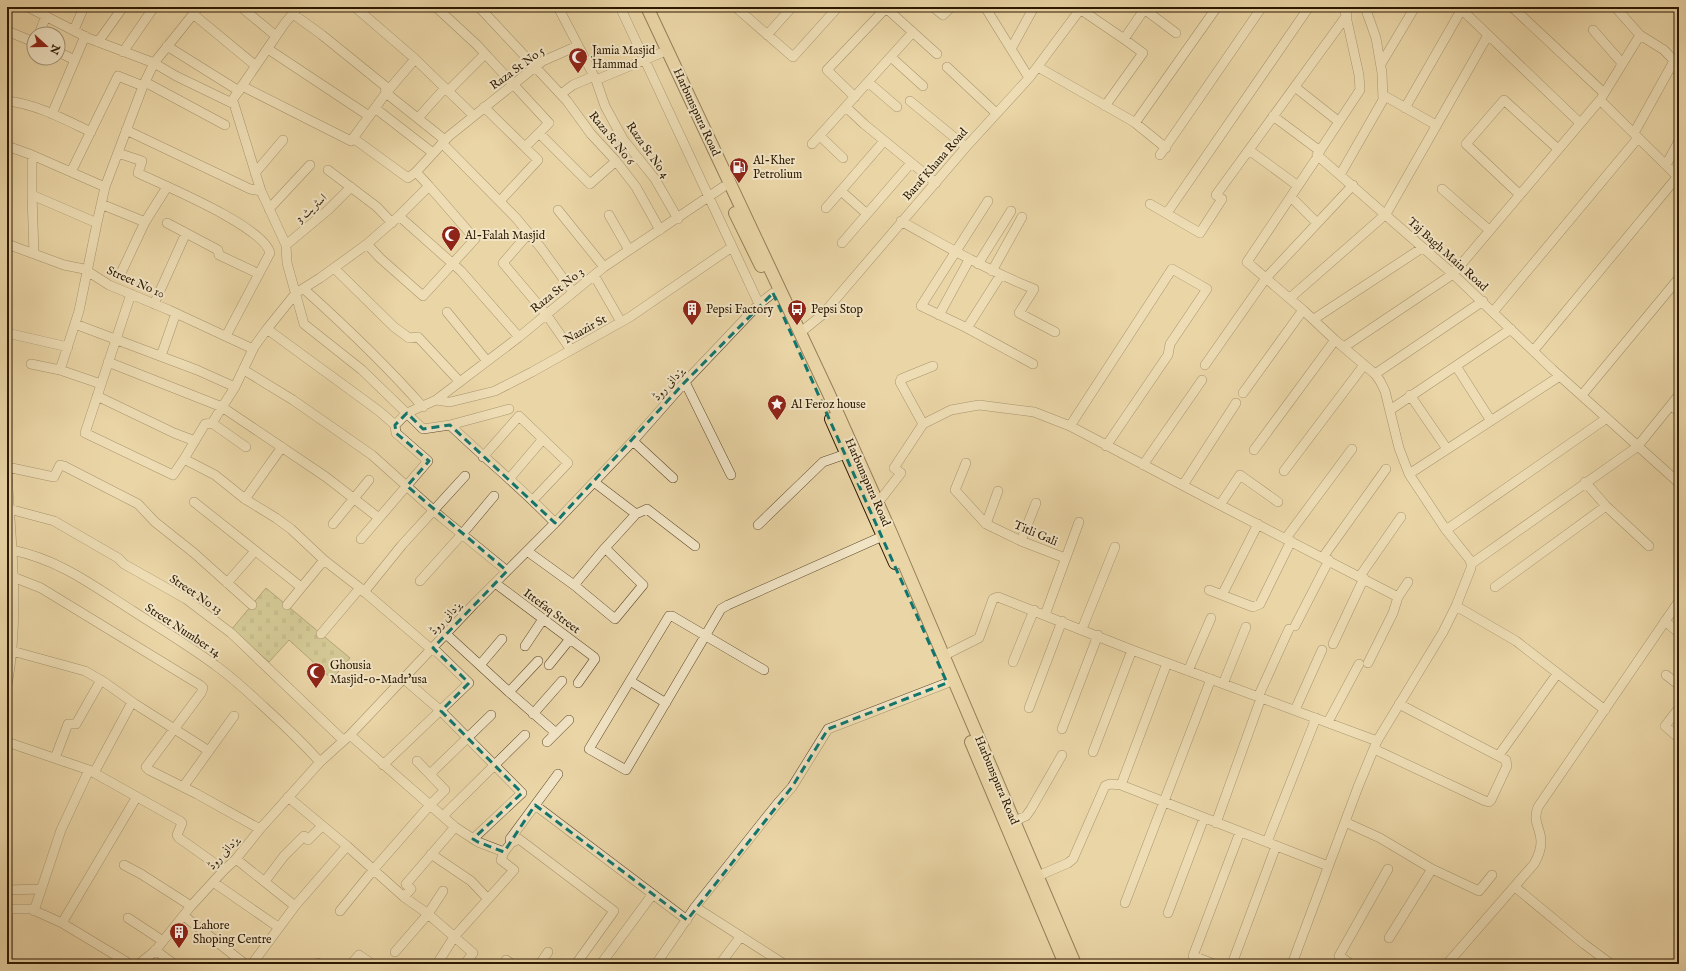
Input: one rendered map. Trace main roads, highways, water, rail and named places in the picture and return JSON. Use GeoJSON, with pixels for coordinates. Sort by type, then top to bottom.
{"type":"FeatureCollection","features":[{"type":"Feature","properties":{"kind":"main road","name":"Harbunspura Road"},"geometry":{"type":"LineString","coordinates":[[639,7],[661,53],[703,132],[801,332],[846,454],[1038,876],[1059,939],[1065,964]]}},
{"type":"Feature","properties":{"kind":"main road","name":"Harbunspura Road"},"geometry":{"type":"LineString","coordinates":[[647,7],[703,132],[724,187],[877,504],[943,656],[950,682],[1059,939],[1075,964]]}},
{"type":"Feature","properties":{"kind":"place","name":"Jamia Masjid Hammad"},"geometry":{"type":"Point","coordinates":[578,74]}},
{"type":"Feature","properties":{"kind":"place","name":"Al-Kher Petrolium"},"geometry":{"type":"Point","coordinates":[739,184]}},
{"type":"Feature","properties":{"kind":"place","name":"Al-Falah Masjid"},"geometry":{"type":"Point","coordinates":[451,252]}},
{"type":"Feature","properties":{"kind":"place","name":"Pepsi Factory"},"geometry":{"type":"Point","coordinates":[692,326]}},
{"type":"Feature","properties":{"kind":"place","name":"Pepsi Stop"},"geometry":{"type":"Point","coordinates":[797,326]}},
{"type":"Feature","properties":{"kind":"place","name":"Al Feroz house"},"geometry":{"type":"Point","coordinates":[777,421]}},
{"type":"Feature","properties":{"kind":"place","name":"Ghousia Masjid-o-Madr'usa"},"geometry":{"type":"Point","coordinates":[316,689]}},
{"type":"Feature","properties":{"kind":"place","name":"Lahore Shoping Centre"},"geometry":{"type":"Point","coordinates":[179,949]}}]}
